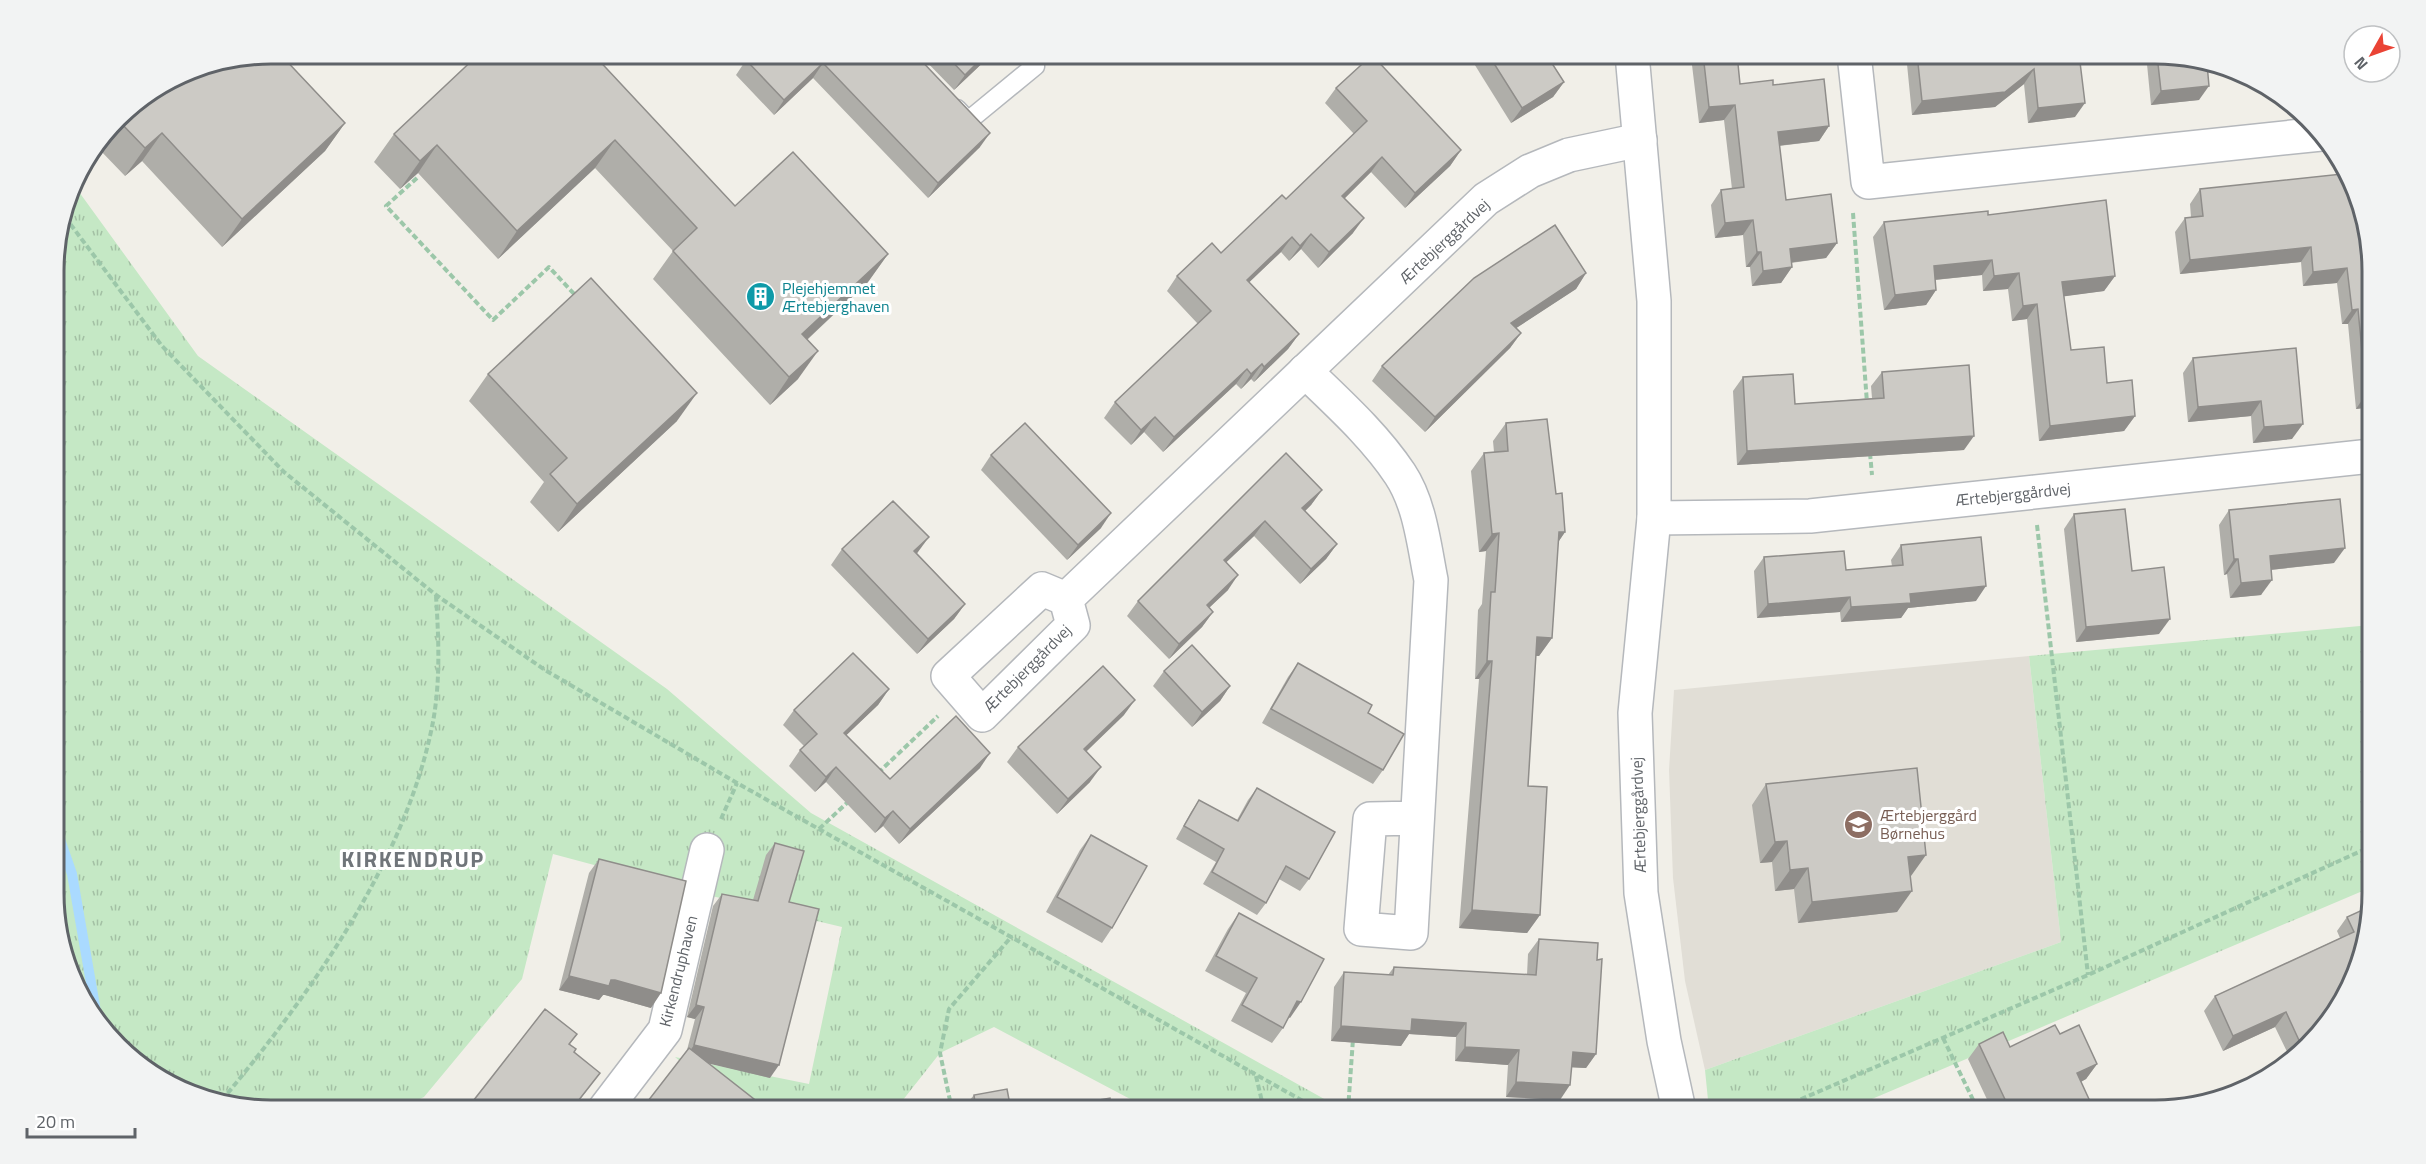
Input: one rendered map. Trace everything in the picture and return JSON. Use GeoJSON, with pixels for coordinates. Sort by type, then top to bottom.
{"type":"FeatureCollection","features":[{"type":"Feature","properties":{"kind":"street","name":"Ærtebjerggårdvej"},"geometry":{"type":"LineString","coordinates":[[1633,64],[1654,302],[1654,518],[1635,713],[1641,893],[1664,1041],[1677,1099]]}},
{"type":"Feature","properties":{"kind":"street"},"geometry":{"type":"LineString","coordinates":[[1855,64],[1868,182],[2310,135]]}},
{"type":"Feature","properties":{"kind":"street","name":"Ærtebjerggårdvej"},"geometry":{"type":"LineString","coordinates":[[1066,599],[1486,200],[1530,171],[1569,155],[1640,140]]}},
{"type":"Feature","properties":{"kind":"street"},"geometry":{"type":"LineString","coordinates":[[1305,371],[1387,456],[1401,475],[1421,525],[1431,580],[1417,818]]}},
{"type":"Feature","properties":{"kind":"street","name":"Ærtebjerggårdvej"},"geometry":{"type":"LineString","coordinates":[[1654,518],[1810,516],[2362,457]]}},
{"type":"Feature","properties":{"kind":"street","name":"Ærtebjerggårdvej"},"geometry":{"type":"LineString","coordinates":[[1042,589],[1066,599],[1073,626],[982,715],[948,676],[1042,589]]}},
{"type":"Feature","properties":{"kind":"street","name":"Kirkendruphaven"},"geometry":{"type":"LineString","coordinates":[[612,1100],[665,1030],[707,850]]}},
{"type":"Feature","properties":{"kind":"lane"},"geometry":{"type":"LineString","coordinates":[[945,96],[968,122],[1035,64]]}},
{"type":"Feature","properties":{"kind":"path"},"geometry":{"type":"LineString","coordinates":[[417,178],[386,206],[493,320],[549,267],[581,301]]}},
{"type":"Feature","properties":{"kind":"path"},"geometry":{"type":"LineString","coordinates":[[1867,414],[1853,211],[1868,182]]}},
{"type":"Feature","properties":{"kind":"path"},"geometry":{"type":"LineString","coordinates":[[70,225],[162,346],[284,472],[436,595],[545,670],[819,829],[1300,1099]]}},
{"type":"Feature","properties":{"kind":"path"},"geometry":{"type":"LineString","coordinates":[[1870,449],[1874,509]]}},
{"type":"Feature","properties":{"kind":"path"},"geometry":{"type":"LineString","coordinates":[[2034,492],[2088,975]]}},
{"type":"Feature","properties":{"kind":"path"},"geometry":{"type":"LineString","coordinates":[[226,1095],[288,1017],[326,960],[378,875],[407,815],[430,735],[440,655],[436,595]]}},
{"type":"Feature","properties":{"kind":"path"},"geometry":{"type":"LineString","coordinates":[[870,781],[962,693]]}},
{"type":"Feature","properties":{"kind":"path"},"geometry":{"type":"LineString","coordinates":[[819,829],[853,797]]}},
{"type":"Feature","properties":{"kind":"path"},"geometry":{"type":"LineString","coordinates":[[1801,1099],[2088,975],[2362,851]]}},
{"type":"Feature","properties":{"kind":"path"},"geometry":{"type":"LineString","coordinates":[[950,1100],[940,1053],[949,1009],[1012,936]]}},
{"type":"Feature","properties":{"kind":"path"},"geometry":{"type":"LineString","coordinates":[[1349,1099],[1354,1030]]}},
{"type":"Feature","properties":{"kind":"path"},"geometry":{"type":"LineString","coordinates":[[1943,1038],[1973,1099]]}},
{"type":"Feature","properties":{"kind":"path"},"geometry":{"type":"LineString","coordinates":[[1256,1075],[1262,1099]]}},
{"type":"Feature","properties":{"kind":"shaded area","name":"Ærtebjerggård Børnehus"},"geometry":{"type":"Polygon","coordinates":[[[2029,656],[2061,942],[1705,1070],[1685,981],[1673,878],[1669,770],[1674,690],[2029,656]]]}},
{"type":"Feature","properties":{"kind":"green space"},"geometry":{"type":"Polygon","coordinates":[[[80,193],[198,356],[667,689],[811,813],[1325,1099],[1131,1100],[994,1027],[940,1053],[903,1100],[726,1100],[675,1057],[809,1084],[842,927],[695,892],[553,854],[522,979],[424,1097],[418,1100],[272,1100],[231,1096],[205,1089],[168,1072],[145,1057],[125,1039],[107,1019],[80,972],[66,920],[64,892],[65,258],[68,231],[80,193]]]}},
{"type":"Feature","properties":{"kind":"green space"},"geometry":{"type":"Polygon","coordinates":[[[2362,626],[2362,891],[1872,1099],[1708,1099],[1705,1070],[2061,942],[2029,656],[2362,626]]]}},
{"type":"Feature","properties":{"kind":"building"},"geometry":{"type":"Polygon","coordinates":[[[289,64],[345,123],[242,219],[162,133],[145,148],[124,127],[135,116],[156,99],[180,86],[205,75],[244,66],[289,64]]]}},
{"type":"Feature","properties":{"kind":"building"},"geometry":{"type":"Polygon","coordinates":[[[468,64],[602,64],[735,206],[793,152],[888,254],[802,334],[818,351],[789,377],[673,251],[697,228],[615,140],[517,231],[437,145],[420,161],[394,134],[468,64]]]}},
{"type":"Feature","properties":{"kind":"building"},"geometry":{"type":"Polygon","coordinates":[[[750,64],[822,64],[784,100],[750,64]]]}},
{"type":"Feature","properties":{"kind":"building"},"geometry":{"type":"Polygon","coordinates":[[[824,64],[924,64],[990,133],[938,183],[824,64]]]}},
{"type":"Feature","properties":{"kind":"building"},"geometry":{"type":"Polygon","coordinates":[[[955,64],[976,64],[965,75],[955,64]]]}},
{"type":"Feature","properties":{"kind":"building"},"geometry":{"type":"Polygon","coordinates":[[[1362,64],[1380,64],[1461,150],[1415,193],[1382,157],[1342,196],[1364,218],[1329,252],[1311,234],[1300,246],[1292,237],[1247,280],[1299,334],[1264,367],[1262,364],[1251,374],[1247,369],[1174,437],[1155,417],[1141,430],[1115,402],[1211,311],[1177,276],[1212,243],[1221,253],[1282,195],[1286,199],[1367,121],[1336,88],[1362,64]]]}},
{"type":"Feature","properties":{"kind":"building"},"geometry":{"type":"Polygon","coordinates":[[[1494,64],[1552,64],[1564,82],[1522,108],[1494,64]]]}},
{"type":"Feature","properties":{"kind":"building"},"geometry":{"type":"Polygon","coordinates":[[[1704,64],[1738,64],[1740,84],[1773,80],[1773,85],[1824,79],[1829,126],[1778,132],[1786,200],[1831,194],[1837,243],[1790,249],[1792,267],[1763,271],[1761,252],[1757,252],[1753,220],[1725,223],[1721,190],[1744,187],[1735,105],[1709,107],[1704,64]]]}},
{"type":"Feature","properties":{"kind":"building"},"geometry":{"type":"Polygon","coordinates":[[[1918,64],[2080,64],[2085,103],[2038,108],[2034,69],[2005,92],[1922,101],[1918,64]]]}},
{"type":"Feature","properties":{"kind":"building"},"geometry":{"type":"Polygon","coordinates":[[[2158,64],[2182,66],[2208,72],[2209,86],[2161,91],[2158,64]]]}},
{"type":"Feature","properties":{"kind":"building"},"geometry":{"type":"Polygon","coordinates":[[[2337,175],[2346,192],[2360,244],[2362,352],[2358,309],[2352,310],[2347,268],[2313,272],[2311,247],[2190,260],[2185,218],[2203,216],[2200,189],[2337,175]]]}},
{"type":"Feature","properties":{"kind":"building"},"geometry":{"type":"Polygon","coordinates":[[[2106,200],[2115,276],[2062,282],[2071,350],[2104,347],[2107,383],[2132,380],[2135,416],[2050,426],[2037,304],[2023,306],[2019,273],[1994,276],[1992,260],[1934,266],[1936,290],[1895,295],[1884,222],[1988,211],[1988,215],[2106,200]]]}},
{"type":"Feature","properties":{"kind":"building"},"geometry":{"type":"Polygon","coordinates":[[[1555,225],[1586,273],[1511,323],[1521,333],[1435,417],[1382,366],[1474,278],[1555,225]]]}},
{"type":"Feature","properties":{"kind":"building"},"geometry":{"type":"Polygon","coordinates":[[[591,278],[697,393],[577,504],[550,474],[567,458],[488,374],[591,278]]]}},
{"type":"Feature","properties":{"kind":"building"},"geometry":{"type":"Polygon","coordinates":[[[2296,348],[2303,424],[2264,427],[2261,401],[2198,407],[2193,358],[2296,348]]]}},
{"type":"Feature","properties":{"kind":"building"},"geometry":{"type":"Polygon","coordinates":[[[1969,365],[1974,436],[1747,451],[1743,377],[1793,374],[1795,404],[1884,398],[1882,372],[1969,365]]]}},
{"type":"Feature","properties":{"kind":"building"},"geometry":{"type":"Polygon","coordinates":[[[1547,419],[1556,494],[1562,493],[1565,532],[1559,532],[1552,638],[1537,637],[1528,786],[1547,787],[1540,915],[1472,910],[1492,661],[1487,661],[1491,592],[1495,592],[1499,533],[1492,534],[1484,453],[1508,451],[1506,423],[1547,419]]]}},
{"type":"Feature","properties":{"kind":"building"},"geometry":{"type":"Polygon","coordinates":[[[1025,423],[1111,513],[1078,545],[991,455],[1025,423]]]}},
{"type":"Feature","properties":{"kind":"building"},"geometry":{"type":"Polygon","coordinates":[[[1286,453],[1322,490],[1302,508],[1337,544],[1311,569],[1265,521],[1224,560],[1238,575],[1207,605],[1213,612],[1179,644],[1138,601],[1286,453]]]}},
{"type":"Feature","properties":{"kind":"building"},"geometry":{"type":"Polygon","coordinates":[[[2340,499],[2345,548],[2270,556],[2272,580],[2241,583],[2238,559],[2234,559],[2229,510],[2340,499]]]}},
{"type":"Feature","properties":{"kind":"building"},"geometry":{"type":"Polygon","coordinates":[[[893,501],[929,537],[914,551],[965,604],[928,639],[842,549],[893,501]]]}},
{"type":"Feature","properties":{"kind":"building"},"geometry":{"type":"Polygon","coordinates":[[[2125,509],[2132,571],[2164,567],[2170,619],[2086,627],[2074,514],[2125,509]]]}},
{"type":"Feature","properties":{"kind":"building"},"geometry":{"type":"Polygon","coordinates":[[[1981,537],[1986,586],[1910,594],[1911,603],[1851,607],[1850,597],[1768,604],[1764,557],[1844,551],[1846,570],[1903,565],[1901,545],[1981,537]]]}},
{"type":"Feature","properties":{"kind":"building"},"geometry":{"type":"Polygon","coordinates":[[[1192,645],[1230,686],[1202,712],[1164,671],[1192,645]]]}},
{"type":"Feature","properties":{"kind":"building"},"geometry":{"type":"Polygon","coordinates":[[[853,653],[889,689],[844,733],[890,779],[956,716],[990,753],[910,829],[893,811],[885,818],[836,767],[826,777],[800,750],[817,734],[794,710],[853,653]]]}},
{"type":"Feature","properties":{"kind":"building"},"geometry":{"type":"Polygon","coordinates":[[[1298,663],[1372,705],[1368,713],[1404,734],[1383,770],[1271,709],[1298,663]]]}},
{"type":"Feature","properties":{"kind":"building"},"geometry":{"type":"Polygon","coordinates":[[[1103,666],[1135,700],[1084,749],[1101,767],[1068,799],[1018,747],[1103,666]]]}},
{"type":"Feature","properties":{"kind":"building"},"geometry":{"type":"Polygon","coordinates":[[[1917,768],[1926,855],[1908,857],[1912,891],[1812,902],[1808,868],[1790,870],[1787,841],[1775,842],[1766,784],[1917,768]]]}},
{"type":"Feature","properties":{"kind":"building"},"geometry":{"type":"Polygon","coordinates":[[[1257,788],[1335,832],[1309,879],[1286,866],[1266,903],[1212,872],[1224,849],[1184,826],[1199,800],[1238,821],[1257,788]]]}},
{"type":"Feature","properties":{"kind":"building"},"geometry":{"type":"Polygon","coordinates":[[[1091,835],[1147,866],[1112,928],[1057,897],[1091,835]]]}},
{"type":"Feature","properties":{"kind":"building"},"geometry":{"type":"Polygon","coordinates":[[[775,843],[804,851],[789,902],[819,909],[779,1065],[694,1045],[704,1007],[696,1005],[722,894],[758,901],[775,843]]]}},
{"type":"Feature","properties":{"kind":"building"},"geometry":{"type":"Polygon","coordinates":[[[599,859],[686,881],[661,993],[615,980],[611,980],[609,986],[569,976],[599,859]]]}},
{"type":"Feature","properties":{"kind":"building"},"geometry":{"type":"Polygon","coordinates":[[[2361,911],[2351,959],[2327,1008],[2310,1029],[2299,1040],[2286,1012],[2233,1036],[2215,996],[2354,932],[2347,917],[2361,911]]]}},
{"type":"Feature","properties":{"kind":"building"},"geometry":{"type":"Polygon","coordinates":[[[1239,913],[1324,959],[1301,1002],[1297,1001],[1283,1028],[1242,1005],[1257,978],[1216,956],[1239,913]]]}},
{"type":"Feature","properties":{"kind":"building"},"geometry":{"type":"Polygon","coordinates":[[[1539,939],[1598,943],[1597,960],[1602,959],[1596,1054],[1573,1052],[1570,1085],[1516,1082],[1519,1050],[1465,1047],[1466,1023],[1412,1019],[1411,1031],[1341,1026],[1344,972],[1393,975],[1394,967],[1536,975],[1539,939]]]}},
{"type":"Feature","properties":{"kind":"building"},"geometry":{"type":"Polygon","coordinates":[[[545,1009],[577,1034],[569,1044],[576,1049],[574,1052],[600,1073],[579,1100],[474,1100],[545,1009]]]}},
{"type":"Feature","properties":{"kind":"building"},"geometry":{"type":"Polygon","coordinates":[[[2055,1025],[2060,1034],[2079,1025],[2097,1064],[2077,1073],[2089,1099],[2005,1099],[1979,1044],[2003,1032],[2010,1047],[2055,1025]]]}},
{"type":"Feature","properties":{"kind":"building"},"geometry":{"type":"Polygon","coordinates":[[[689,1048],[755,1100],[649,1100],[689,1048]]]}},
{"type":"Feature","properties":{"kind":"building"},"geometry":{"type":"Polygon","coordinates":[[[1007,1089],[1009,1100],[975,1100],[974,1095],[1007,1089]]]}},
{"type":"Feature","properties":{"kind":"waterway"},"geometry":{"type":"LineString","coordinates":[[64,851],[72,874],[94,999]]}},
{"type":"Feature","properties":{"kind":"place","name":"Plejehjemmet Ærtebjerghaven"},"geometry":{"type":"Point","coordinates":[761,297]}},
{"type":"Feature","properties":{"kind":"place","name":"Ærtebjerggård Børnehus"},"geometry":{"type":"Point","coordinates":[1859,824]}},
{"type":"Feature","properties":{"kind":"district","name":"KIRKENDRUP"},"geometry":{"type":"Point","coordinates":[413,859]}}]}
